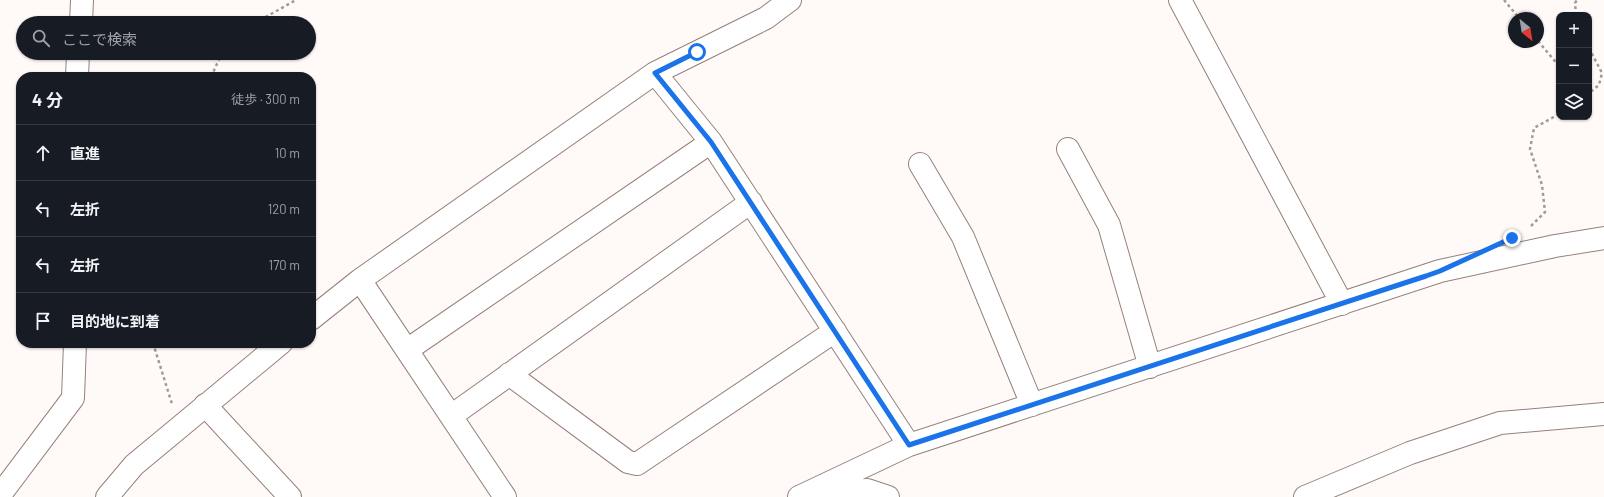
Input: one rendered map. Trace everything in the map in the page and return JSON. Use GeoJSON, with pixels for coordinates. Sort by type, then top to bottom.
{"type":"FeatureCollection","features":[{"type":"Feature","properties":{"kind":"street"},"geometry":{"type":"LineString","coordinates":[[81,16],[82,0]]}},
{"type":"Feature","properties":{"kind":"street"},"geometry":{"type":"LineString","coordinates":[[316,315],[360,280],[655,73],[766,18],[790,0]]}},
{"type":"Feature","properties":{"kind":"street"},"geometry":{"type":"LineString","coordinates":[[1180,0],[1342,304]]}},
{"type":"Feature","properties":{"kind":"street"},"geometry":{"type":"LineString","coordinates":[[77,72],[78,60]]}},
{"type":"Feature","properties":{"kind":"street"},"geometry":{"type":"LineString","coordinates":[[655,73],[711,142],[909,445]]}},
{"type":"Feature","properties":{"kind":"street"},"geometry":{"type":"LineString","coordinates":[[407,350],[711,142]]}},
{"type":"Feature","properties":{"kind":"street"},"geometry":{"type":"LineString","coordinates":[[1068,149],[1109,225],[1150,367]]}},
{"type":"Feature","properties":{"kind":"street"},"geometry":{"type":"LineString","coordinates":[[920,164],[963,237],[1032,405]]}},
{"type":"Feature","properties":{"kind":"street"},"geometry":{"type":"LineString","coordinates":[[450,416],[751,202]]}},
{"type":"Feature","properties":{"kind":"street"},"geometry":{"type":"LineString","coordinates":[[805,494],[909,445],[1440,271],[1555,246],[1604,238]]}},
{"type":"Feature","properties":{"kind":"street"},"geometry":{"type":"LineString","coordinates":[[360,280],[505,497]]}},
{"type":"Feature","properties":{"kind":"street"},"geometry":{"type":"LineString","coordinates":[[509,374],[628,462],[637,464],[835,331]]}},
{"type":"Feature","properties":{"kind":"street"},"geometry":{"type":"LineString","coordinates":[[0,495],[72,398],[75,348]]}},
{"type":"Feature","properties":{"kind":"street"},"geometry":{"type":"LineString","coordinates":[[107,497],[134,465],[275,348]]}},
{"type":"Feature","properties":{"kind":"street"},"geometry":{"type":"LineString","coordinates":[[205,405],[290,497]]}},
{"type":"Feature","properties":{"kind":"street"},"geometry":{"type":"LineString","coordinates":[[1305,497],[1410,452],[1500,423],[1604,414]]}},
{"type":"Feature","properties":{"kind":"street"},"geometry":{"type":"LineString","coordinates":[[805,494],[867,490],[888,497]]}},
{"type":"Feature","properties":{"kind":"path"},"geometry":{"type":"LineString","coordinates":[[267,16],[296,0]]}},
{"type":"Feature","properties":{"kind":"path"},"geometry":{"type":"LineString","coordinates":[[1504,0],[1514,12]]}},
{"type":"Feature","properties":{"kind":"path"},"geometry":{"type":"LineString","coordinates":[[1576,12],[1575,3],[1577,0]]}},
{"type":"Feature","properties":{"kind":"path"},"geometry":{"type":"LineString","coordinates":[[1544,48],[1556,62]]}},
{"type":"Feature","properties":{"kind":"path"},"geometry":{"type":"LineString","coordinates":[[1592,54],[1602,73],[1599,85],[1592,91]]}},
{"type":"Feature","properties":{"kind":"path"},"geometry":{"type":"LineString","coordinates":[[213,72],[219,60]]}},
{"type":"Feature","properties":{"kind":"path"},"geometry":{"type":"LineString","coordinates":[[1526,231],[1545,212],[1542,186],[1530,149],[1534,128],[1556,116]]}},
{"type":"Feature","properties":{"kind":"path"},"geometry":{"type":"LineString","coordinates":[[155,348],[179,427]]}},
{"type":"Feature","properties":{"kind":"route"},"geometry":{"type":"LineString","coordinates":[[697,52],[655,73],[711,142],[909,445],[1426,276],[1512,238]]}}]}
